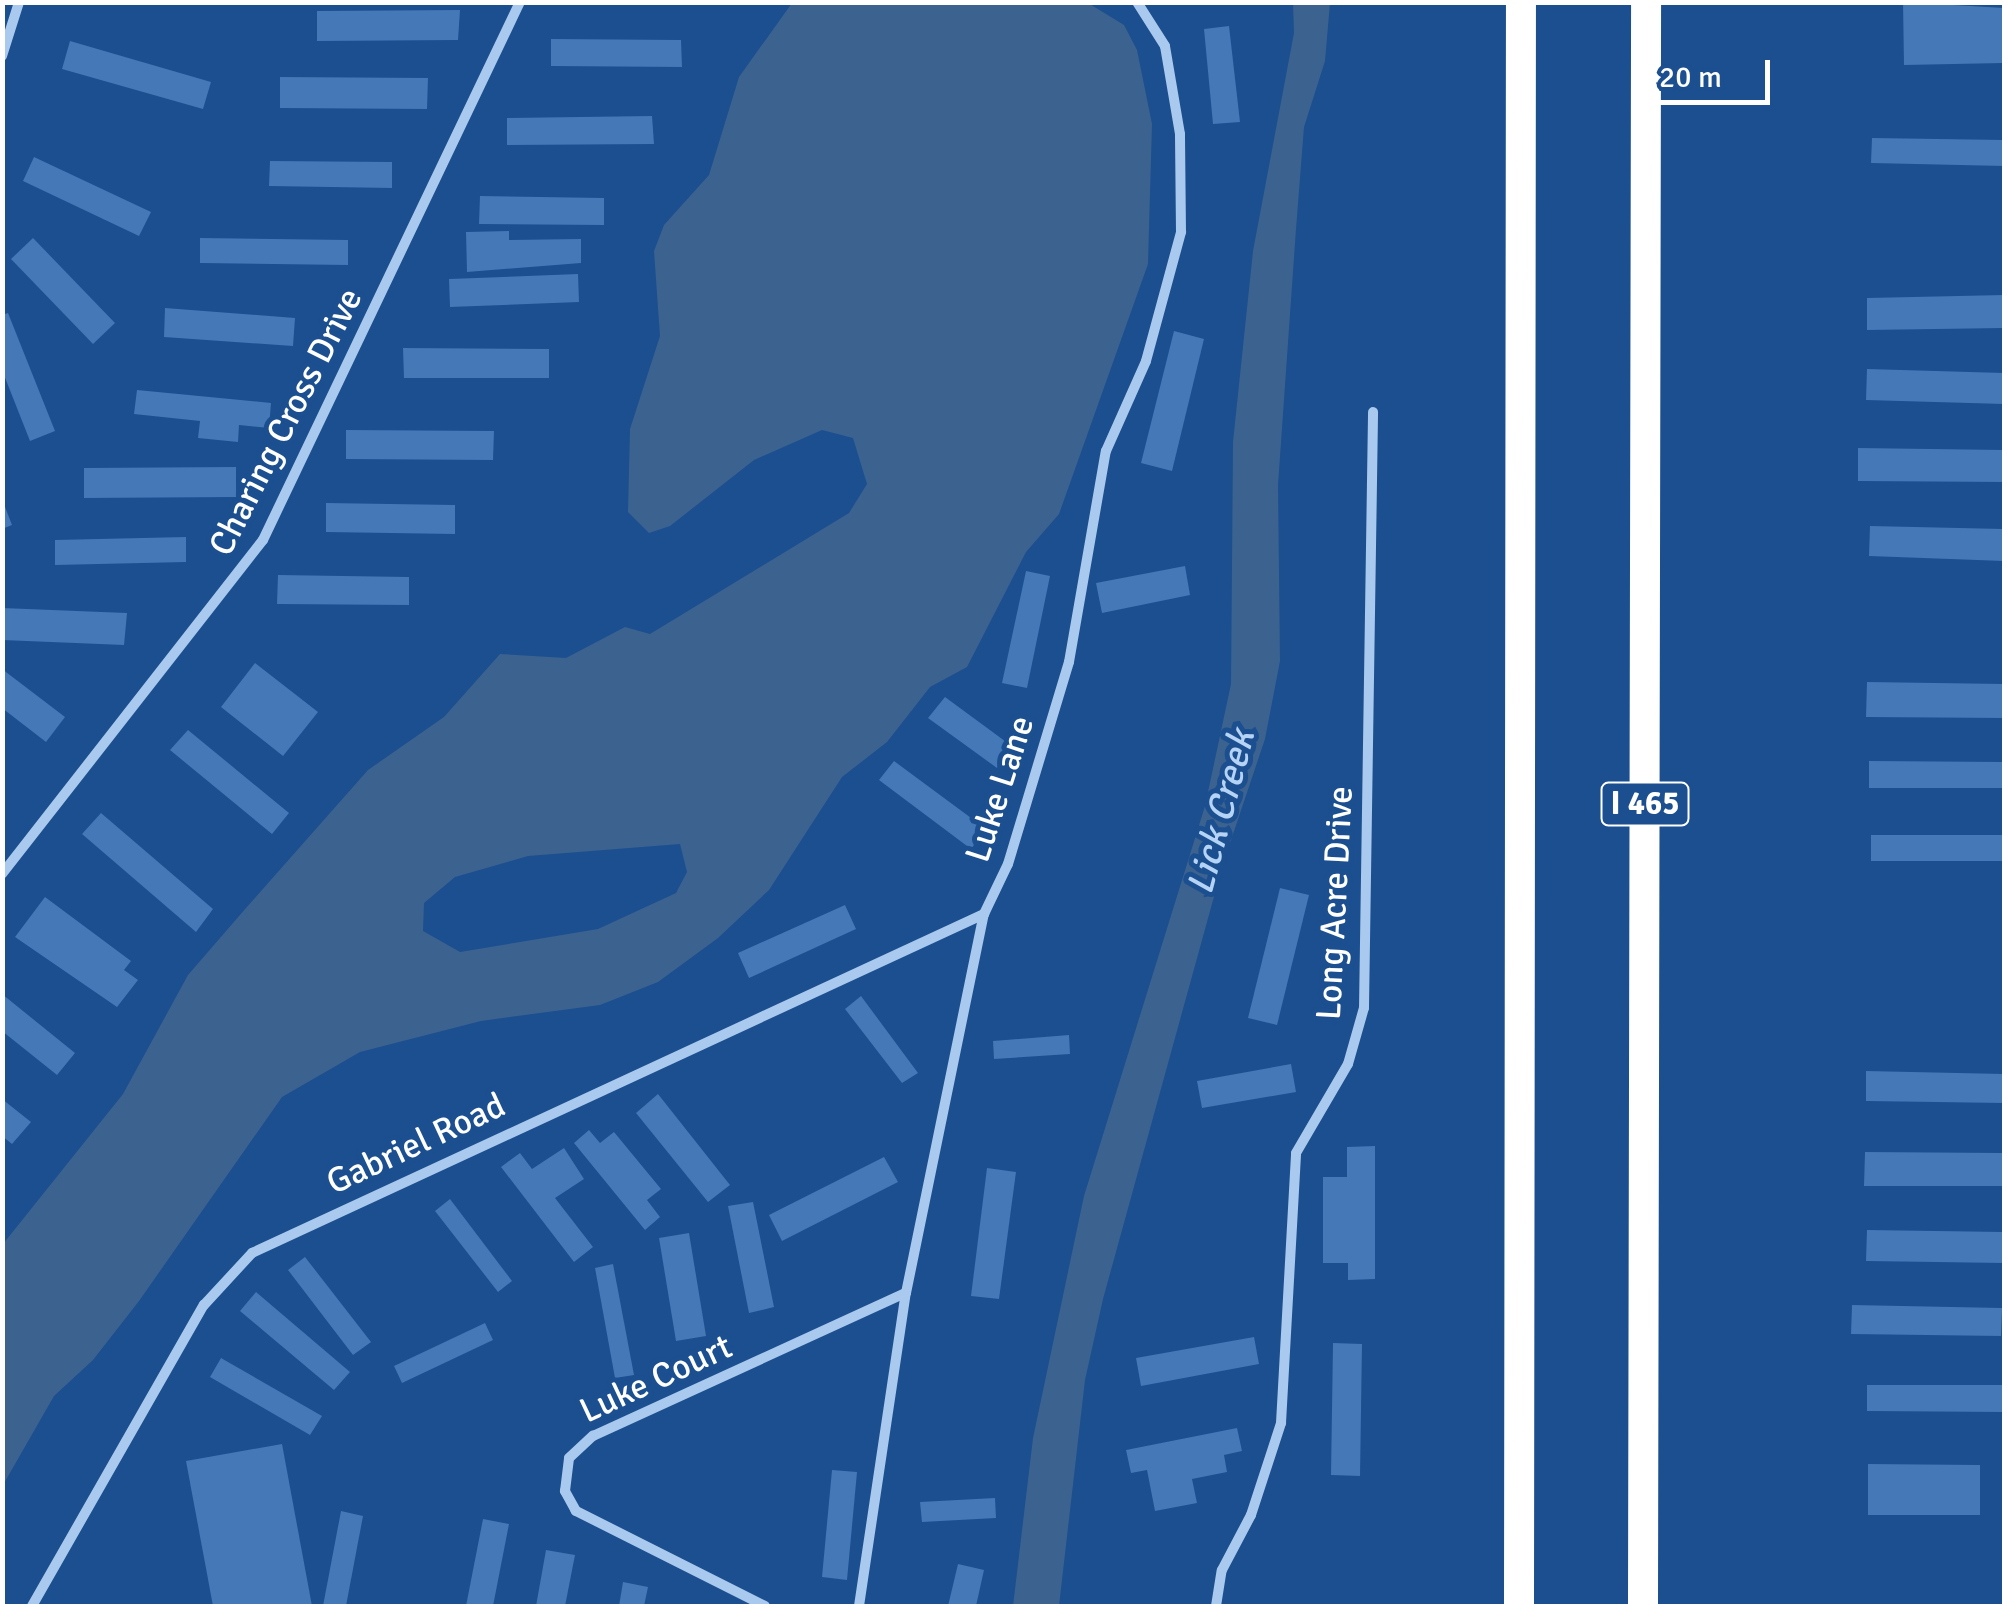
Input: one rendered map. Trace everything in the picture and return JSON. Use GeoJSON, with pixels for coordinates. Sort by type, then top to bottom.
{"type":"FeatureCollection","features":[{"type":"Feature","properties":{"kind":"highway"},"geometry":{"type":"LineString","coordinates":[[1519,1606],[1521,2]]}},
{"type":"Feature","properties":{"kind":"highway","name":"I 465"},"geometry":{"type":"LineString","coordinates":[[1643,1606],[1646,2]]}},
{"type":"Feature","properties":{"kind":"street"},"geometry":{"type":"LineString","coordinates":[[2,56],[19,2]]}},
{"type":"Feature","properties":{"kind":"street","name":"Charing Cross Drive"},"geometry":{"type":"LineString","coordinates":[[2,874],[254,557],[520,2]]}},
{"type":"Feature","properties":{"kind":"street","name":"Luke Lane"},"geometry":{"type":"LineString","coordinates":[[859,1606],[906,1293],[984,914],[1008,864],[1069,662],[1106,451],[1146,361],[1181,232],[1180,134],[1165,46],[1137,2]]}},
{"type":"Feature","properties":{"kind":"street","name":"Long Acre Drive"},"geometry":{"type":"LineString","coordinates":[[1216,1606],[1222,1570],[1252,1515],[1281,1423],[1296,1153],[1348,1064],[1364,1008],[1373,412]]}},
{"type":"Feature","properties":{"kind":"street","name":"Gabriel Road"},"geometry":{"type":"LineString","coordinates":[[32,1606],[204,1305],[252,1253],[984,914]]}},
{"type":"Feature","properties":{"kind":"street","name":"Luke Court"},"geometry":{"type":"LineString","coordinates":[[766,1606],[576,1511],[564,1491],[569,1458],[593,1436],[906,1293]]}},
{"type":"Feature","properties":{"kind":"water"},"geometry":{"type":"Polygon","coordinates":[[[792,3],[1088,3],[1124,25],[1137,50],[1152,124],[1148,264],[1059,514],[1026,552],[967,667],[930,687],[887,742],[842,777],[769,890],[718,938],[658,982],[600,1005],[481,1021],[360,1052],[282,1097],[139,1301],[93,1360],[54,1396],[3,1485],[3,1244],[123,1094],[188,975],[368,770],[444,717],[500,654],[566,658],[625,627],[650,634],[849,513],[867,484],[853,438],[822,430],[754,460],[670,526],[649,533],[628,512],[630,429],[660,336],[654,251],[664,225],[709,175],[739,77],[792,3]],[[680,844],[528,856],[455,877],[424,903],[423,931],[460,952],[598,929],[676,893],[687,872],[680,844]]]}},
{"type":"Feature","properties":{"kind":"water","name":"Lick Creek"},"geometry":{"type":"Polygon","coordinates":[[[1293,3],[1330,3],[1325,61],[1304,127],[1296,229],[1278,485],[1280,661],[1265,739],[1223,864],[1103,1299],[1085,1380],[1059,1606],[1013,1606],[1033,1438],[1084,1196],[1205,806],[1231,684],[1233,442],[1253,251],[1294,33],[1293,3]]]}},
{"type":"Feature","properties":{"kind":"building"},"geometry":{"type":"Polygon","coordinates":[[[1903,2],[2004,8],[2004,63],[1904,65],[1903,2]]]}},
{"type":"Feature","properties":{"kind":"building"},"geometry":{"type":"Polygon","coordinates":[[[460,10],[458,40],[317,41],[317,11],[460,10]]]}},
{"type":"Feature","properties":{"kind":"building"},"geometry":{"type":"Polygon","coordinates":[[[1229,26],[1240,122],[1213,124],[1204,29],[1229,26]]]}},
{"type":"Feature","properties":{"kind":"building"},"geometry":{"type":"Polygon","coordinates":[[[551,39],[681,40],[682,67],[551,66],[551,39]]]}},
{"type":"Feature","properties":{"kind":"building"},"geometry":{"type":"Polygon","coordinates":[[[70,41],[211,82],[203,109],[62,69],[70,41]]]}},
{"type":"Feature","properties":{"kind":"building"},"geometry":{"type":"Polygon","coordinates":[[[280,77],[428,78],[427,109],[280,108],[280,77]]]}},
{"type":"Feature","properties":{"kind":"building"},"geometry":{"type":"Polygon","coordinates":[[[652,116],[654,144],[507,145],[507,118],[652,116]]]}},
{"type":"Feature","properties":{"kind":"building"},"geometry":{"type":"Polygon","coordinates":[[[1872,138],[2004,140],[2004,166],[1871,163],[1872,138]]]}},
{"type":"Feature","properties":{"kind":"building"},"geometry":{"type":"Polygon","coordinates":[[[34,157],[151,212],[139,236],[23,181],[34,157]]]}},
{"type":"Feature","properties":{"kind":"building"},"geometry":{"type":"Polygon","coordinates":[[[270,161],[392,162],[392,188],[269,186],[270,161]]]}},
{"type":"Feature","properties":{"kind":"building"},"geometry":{"type":"Polygon","coordinates":[[[480,196],[604,198],[604,225],[479,224],[480,196]]]}},
{"type":"Feature","properties":{"kind":"building"},"geometry":{"type":"Polygon","coordinates":[[[509,231],[509,240],[581,239],[581,263],[467,272],[466,232],[509,231]]]}},
{"type":"Feature","properties":{"kind":"building"},"geometry":{"type":"Polygon","coordinates":[[[33,238],[115,323],[93,344],[11,259],[33,238]]]}},
{"type":"Feature","properties":{"kind":"building"},"geometry":{"type":"Polygon","coordinates":[[[200,238],[348,240],[348,265],[200,263],[200,238]]]}},
{"type":"Feature","properties":{"kind":"building"},"geometry":{"type":"Polygon","coordinates":[[[578,274],[579,302],[450,307],[449,279],[578,274]]]}},
{"type":"Feature","properties":{"kind":"building"},"geometry":{"type":"Polygon","coordinates":[[[2004,295],[2004,328],[1867,330],[1867,298],[2004,295]]]}},
{"type":"Feature","properties":{"kind":"building"},"geometry":{"type":"Polygon","coordinates":[[[165,308],[295,318],[293,346],[164,337],[165,308]]]}},
{"type":"Feature","properties":{"kind":"building"},"geometry":{"type":"Polygon","coordinates":[[[8,313],[55,431],[30,441],[2,370],[2,315],[8,313]]]}},
{"type":"Feature","properties":{"kind":"building"},"geometry":{"type":"Polygon","coordinates":[[[1174,331],[1204,339],[1172,471],[1141,463],[1174,331]]]}},
{"type":"Feature","properties":{"kind":"building"},"geometry":{"type":"Polygon","coordinates":[[[403,348],[549,349],[549,378],[404,378],[403,348]]]}},
{"type":"Feature","properties":{"kind":"building"},"geometry":{"type":"Polygon","coordinates":[[[1867,369],[2004,373],[2004,404],[1866,400],[1867,369]]]}},
{"type":"Feature","properties":{"kind":"building"},"geometry":{"type":"Polygon","coordinates":[[[137,390],[271,403],[269,428],[239,425],[238,442],[198,438],[200,421],[134,414],[137,390]]]}},
{"type":"Feature","properties":{"kind":"building"},"geometry":{"type":"Polygon","coordinates":[[[346,430],[494,431],[493,460],[346,459],[346,430]]]}},
{"type":"Feature","properties":{"kind":"building"},"geometry":{"type":"Polygon","coordinates":[[[1858,448],[2004,450],[2004,482],[1858,481],[1858,448]]]}},
{"type":"Feature","properties":{"kind":"building"},"geometry":{"type":"Polygon","coordinates":[[[236,467],[236,497],[84,498],[84,468],[236,467]]]}},
{"type":"Feature","properties":{"kind":"building"},"geometry":{"type":"Polygon","coordinates":[[[2,499],[12,525],[2,529],[2,499]]]}},
{"type":"Feature","properties":{"kind":"building"},"geometry":{"type":"Polygon","coordinates":[[[326,503],[455,505],[455,534],[326,532],[326,503]]]}},
{"type":"Feature","properties":{"kind":"building"},"geometry":{"type":"Polygon","coordinates":[[[1870,526],[2004,529],[2004,561],[1869,556],[1870,526]]]}},
{"type":"Feature","properties":{"kind":"building"},"geometry":{"type":"Polygon","coordinates":[[[186,537],[186,562],[55,565],[55,540],[186,537]]]}},
{"type":"Feature","properties":{"kind":"building"},"geometry":{"type":"Polygon","coordinates":[[[1185,566],[1190,595],[1102,613],[1096,583],[1185,566]]]}},
{"type":"Feature","properties":{"kind":"building"},"geometry":{"type":"Polygon","coordinates":[[[1026,571],[1050,576],[1027,688],[1002,683],[1026,571]]]}},
{"type":"Feature","properties":{"kind":"building"},"geometry":{"type":"Polygon","coordinates":[[[278,575],[409,577],[409,605],[277,604],[278,575]]]}},
{"type":"Feature","properties":{"kind":"building"},"geometry":{"type":"Polygon","coordinates":[[[2,608],[127,613],[124,645],[2,640],[2,608]]]}},
{"type":"Feature","properties":{"kind":"building"},"geometry":{"type":"Polygon","coordinates":[[[255,663],[318,712],[283,756],[221,707],[255,663]]]}},
{"type":"Feature","properties":{"kind":"building"},"geometry":{"type":"Polygon","coordinates":[[[2,669],[65,717],[46,742],[2,708],[2,669]]]}},
{"type":"Feature","properties":{"kind":"building"},"geometry":{"type":"Polygon","coordinates":[[[1867,682],[2004,684],[2004,718],[1866,717],[1867,682]]]}},
{"type":"Feature","properties":{"kind":"building"},"geometry":{"type":"Polygon","coordinates":[[[945,697],[1013,747],[997,768],[928,718],[945,697]]]}},
{"type":"Feature","properties":{"kind":"building"},"geometry":{"type":"Polygon","coordinates":[[[188,730],[289,813],[272,834],[170,750],[188,730]]]}},
{"type":"Feature","properties":{"kind":"building"},"geometry":{"type":"Polygon","coordinates":[[[894,761],[986,829],[971,849],[879,780],[894,761]]]}},
{"type":"Feature","properties":{"kind":"building"},"geometry":{"type":"Polygon","coordinates":[[[1869,761],[2004,762],[2004,788],[1869,788],[1869,761]]]}},
{"type":"Feature","properties":{"kind":"building"},"geometry":{"type":"Polygon","coordinates":[[[101,813],[213,909],[196,932],[82,834],[101,813]]]}},
{"type":"Feature","properties":{"kind":"building"},"geometry":{"type":"Polygon","coordinates":[[[1871,835],[2004,835],[2004,861],[1871,861],[1871,835]]]}},
{"type":"Feature","properties":{"kind":"building"},"geometry":{"type":"Polygon","coordinates":[[[1280,888],[1309,895],[1277,1025],[1248,1018],[1280,888]]]}},
{"type":"Feature","properties":{"kind":"building"},"geometry":{"type":"Polygon","coordinates":[[[45,897],[131,961],[124,970],[138,980],[117,1007],[15,937],[45,897]]]}},
{"type":"Feature","properties":{"kind":"building"},"geometry":{"type":"Polygon","coordinates":[[[845,905],[856,929],[749,978],[738,953],[845,905]]]}},
{"type":"Feature","properties":{"kind":"building"},"geometry":{"type":"Polygon","coordinates":[[[2,994],[75,1053],[57,1075],[2,1031],[2,994]]]}},
{"type":"Feature","properties":{"kind":"building"},"geometry":{"type":"Polygon","coordinates":[[[861,996],[918,1073],[902,1083],[845,1009],[861,996]]]}},
{"type":"Feature","properties":{"kind":"building"},"geometry":{"type":"Polygon","coordinates":[[[1069,1035],[1070,1054],[994,1059],[993,1041],[1069,1035]]]}},
{"type":"Feature","properties":{"kind":"building"},"geometry":{"type":"Polygon","coordinates":[[[1291,1064],[1296,1092],[1202,1108],[1197,1081],[1291,1064]]]}},
{"type":"Feature","properties":{"kind":"building"},"geometry":{"type":"Polygon","coordinates":[[[1866,1071],[2004,1074],[2004,1103],[1866,1101],[1866,1071]]]}},
{"type":"Feature","properties":{"kind":"building"},"geometry":{"type":"Polygon","coordinates":[[[658,1094],[730,1185],[708,1202],[636,1113],[658,1094]]]}},
{"type":"Feature","properties":{"kind":"building"},"geometry":{"type":"Polygon","coordinates":[[[2,1099],[31,1122],[12,1144],[2,1136],[2,1099]]]}},
{"type":"Feature","properties":{"kind":"building"},"geometry":{"type":"Polygon","coordinates":[[[589,1130],[600,1143],[614,1132],[661,1189],[647,1200],[660,1217],[645,1230],[574,1143],[589,1130]]]}},
{"type":"Feature","properties":{"kind":"building"},"geometry":{"type":"Polygon","coordinates":[[[1375,1146],[1375,1279],[1348,1280],[1348,1263],[1323,1263],[1323,1177],[1347,1177],[1347,1147],[1375,1146]]]}},
{"type":"Feature","properties":{"kind":"building"},"geometry":{"type":"Polygon","coordinates":[[[564,1148],[584,1179],[555,1198],[593,1247],[574,1262],[501,1167],[520,1153],[532,1169],[564,1148]]]}},
{"type":"Feature","properties":{"kind":"building"},"geometry":{"type":"Polygon","coordinates":[[[1865,1152],[2004,1153],[2004,1186],[1864,1186],[1865,1152]]]}},
{"type":"Feature","properties":{"kind":"building"},"geometry":{"type":"Polygon","coordinates":[[[884,1157],[898,1182],[782,1241],[769,1215],[884,1157]]]}},
{"type":"Feature","properties":{"kind":"building"},"geometry":{"type":"Polygon","coordinates":[[[987,1168],[1016,1172],[999,1299],[971,1296],[987,1168]]]}},
{"type":"Feature","properties":{"kind":"building"},"geometry":{"type":"Polygon","coordinates":[[[450,1199],[512,1281],[498,1292],[435,1211],[450,1199]]]}},
{"type":"Feature","properties":{"kind":"building"},"geometry":{"type":"Polygon","coordinates":[[[753,1202],[774,1307],[749,1313],[728,1206],[753,1202]]]}},
{"type":"Feature","properties":{"kind":"building"},"geometry":{"type":"Polygon","coordinates":[[[1867,1230],[2004,1232],[2004,1263],[1866,1261],[1867,1230]]]}},
{"type":"Feature","properties":{"kind":"building"},"geometry":{"type":"Polygon","coordinates":[[[689,1233],[706,1336],[676,1341],[659,1238],[689,1233]]]}},
{"type":"Feature","properties":{"kind":"building"},"geometry":{"type":"Polygon","coordinates":[[[305,1257],[371,1342],[353,1355],[288,1270],[305,1257]]]}},
{"type":"Feature","properties":{"kind":"building"},"geometry":{"type":"Polygon","coordinates":[[[613,1264],[634,1375],[615,1378],[595,1268],[613,1264]]]}},
{"type":"Feature","properties":{"kind":"building"},"geometry":{"type":"Polygon","coordinates":[[[256,1292],[350,1372],[334,1390],[240,1311],[256,1292]]]}},
{"type":"Feature","properties":{"kind":"building"},"geometry":{"type":"Polygon","coordinates":[[[1852,1305],[2002,1308],[2001,1336],[1851,1334],[1852,1305]]]}},
{"type":"Feature","properties":{"kind":"building"},"geometry":{"type":"Polygon","coordinates":[[[485,1323],[493,1340],[402,1383],[394,1366],[485,1323]]]}},
{"type":"Feature","properties":{"kind":"building"},"geometry":{"type":"Polygon","coordinates":[[[1254,1337],[1259,1364],[1141,1386],[1136,1358],[1254,1337]]]}},
{"type":"Feature","properties":{"kind":"building"},"geometry":{"type":"Polygon","coordinates":[[[1333,1343],[1362,1344],[1360,1476],[1331,1475],[1333,1343]]]}},
{"type":"Feature","properties":{"kind":"building"},"geometry":{"type":"Polygon","coordinates":[[[221,1358],[322,1416],[310,1435],[210,1377],[221,1358]]]}},
{"type":"Feature","properties":{"kind":"building"},"geometry":{"type":"Polygon","coordinates":[[[1867,1385],[2003,1385],[2002,1412],[1867,1411],[1867,1385]]]}},
{"type":"Feature","properties":{"kind":"building"},"geometry":{"type":"Polygon","coordinates":[[[1237,1428],[1242,1451],[1224,1455],[1227,1472],[1192,1479],[1197,1503],[1155,1511],[1147,1470],[1131,1473],[1126,1450],[1237,1428]]]}},
{"type":"Feature","properties":{"kind":"building"},"geometry":{"type":"Polygon","coordinates":[[[282,1444],[312,1606],[213,1606],[186,1461],[282,1444]]]}},
{"type":"Feature","properties":{"kind":"building"},"geometry":{"type":"Polygon","coordinates":[[[1868,1464],[1980,1465],[1980,1515],[1868,1515],[1868,1464]]]}},
{"type":"Feature","properties":{"kind":"building"},"geometry":{"type":"Polygon","coordinates":[[[832,1470],[857,1472],[847,1580],[822,1577],[832,1470]]]}},
{"type":"Feature","properties":{"kind":"building"},"geometry":{"type":"Polygon","coordinates":[[[995,1498],[996,1518],[922,1522],[920,1502],[995,1498]]]}},
{"type":"Feature","properties":{"kind":"building"},"geometry":{"type":"Polygon","coordinates":[[[341,1511],[363,1516],[346,1606],[323,1606],[341,1511]]]}},
{"type":"Feature","properties":{"kind":"building"},"geometry":{"type":"Polygon","coordinates":[[[483,1519],[509,1524],[493,1606],[466,1606],[483,1519]]]}},
{"type":"Feature","properties":{"kind":"building"},"geometry":{"type":"Polygon","coordinates":[[[546,1550],[575,1555],[565,1606],[536,1606],[546,1550]]]}},
{"type":"Feature","properties":{"kind":"building"},"geometry":{"type":"Polygon","coordinates":[[[958,1564],[984,1570],[976,1606],[948,1606],[958,1564]]]}},
{"type":"Feature","properties":{"kind":"building"},"geometry":{"type":"Polygon","coordinates":[[[623,1582],[648,1587],[644,1606],[619,1606],[623,1582]]]}}]}
